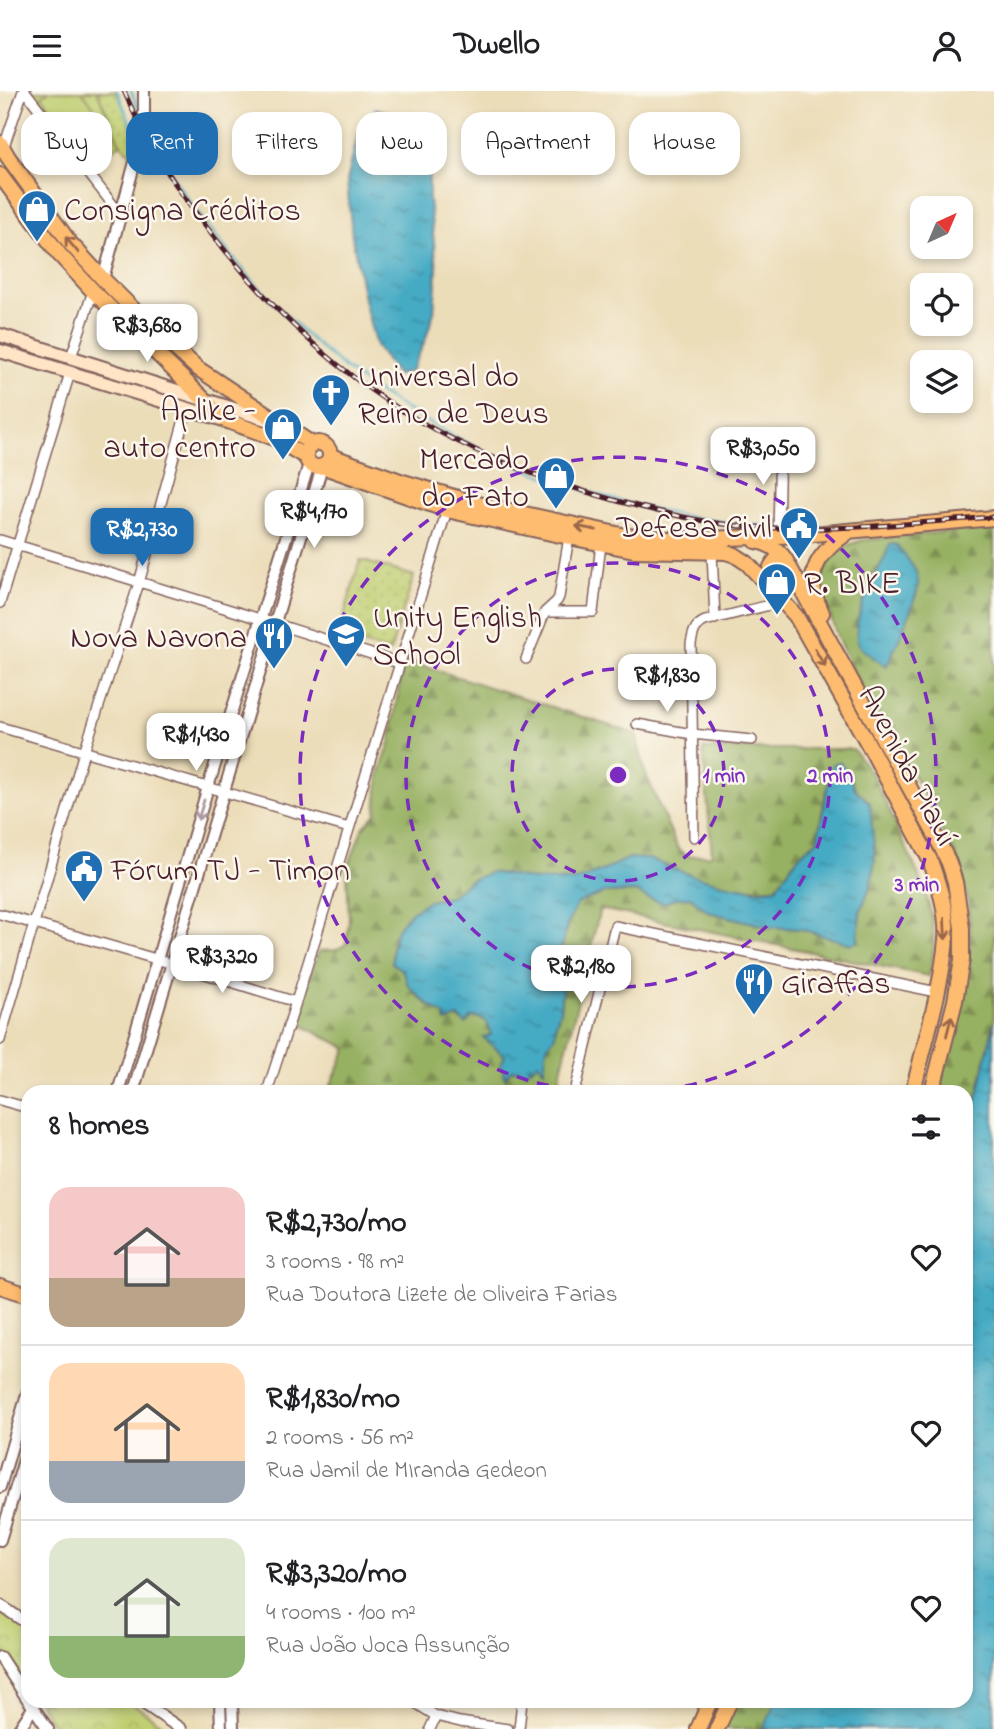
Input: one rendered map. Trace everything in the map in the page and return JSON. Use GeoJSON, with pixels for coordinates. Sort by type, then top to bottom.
{"type":"FeatureCollection","features":[{"type":"Feature","properties":{"kind":"main road"},"geometry":{"type":"LineString","coordinates":[[2,146],[70,243],[225,420]]}},
{"type":"Feature","properties":{"kind":"main road"},"geometry":{"type":"LineString","coordinates":[[0,175],[60,254],[93,291],[197,367],[283,425],[317,459],[465,500],[626,536],[665,539],[778,536],[994,518]]}},
{"type":"Feature","properties":{"kind":"main road"},"geometry":{"type":"LineString","coordinates":[[0,335],[283,425]]}},
{"type":"Feature","properties":{"kind":"main road"},"geometry":{"type":"LineString","coordinates":[[25,359],[29,345]]}},
{"type":"Feature","properties":{"kind":"main road"},"geometry":{"type":"LineString","coordinates":[[0,351],[225,420],[272,437],[382,488],[447,510],[634,550],[726,552],[749,560],[756,558],[759,550],[753,540]]}},
{"type":"Feature","properties":{"kind":"main road","name":"Avenida Piauí"},"geometry":{"type":"LineString","coordinates":[[836,653],[814,592],[814,575],[816,564],[822,555],[848,532]]}},
{"type":"Feature","properties":{"kind":"main road","name":"Avenida Piauí"},"geometry":{"type":"LineString","coordinates":[[737,537],[768,544],[780,553],[949,863],[955,882],[962,928],[962,960],[955,1001],[934,1085]]}},
{"type":"Feature","properties":{"kind":"main road","name":"Avenida Piauí"},"geometry":{"type":"LineString","coordinates":[[735,555],[756,572],[796,616],[930,860],[943,901],[946,937],[937,992],[915,1085]]}},
{"type":"Feature","properties":{"kind":"main road"},"geometry":{"type":"LineString","coordinates":[[791,572],[784,562],[779,560],[771,567],[796,616]]}},
{"type":"Feature","properties":{"kind":"main road"},"geometry":{"type":"LineString","coordinates":[[2,1290],[21,1294]]}},
{"type":"Feature","properties":{"kind":"main road"},"geometry":{"type":"LineString","coordinates":[[698,1729],[707,1708]]}},
{"type":"Feature","properties":{"kind":"main road"},"geometry":{"type":"LineString","coordinates":[[718,1729],[727,1708]]}},
{"type":"Feature","properties":{"kind":"street"},"geometry":{"type":"LineString","coordinates":[[2,146],[24,91]]}},
{"type":"Feature","properties":{"kind":"street"},"geometry":{"type":"LineString","coordinates":[[24,91],[120,214]]}},
{"type":"Feature","properties":{"kind":"street"},"geometry":{"type":"LineString","coordinates":[[103,279],[142,131],[144,91]]}},
{"type":"Feature","properties":{"kind":"street"},"geometry":{"type":"LineString","coordinates":[[71,357],[93,291]]}},
{"type":"Feature","properties":{"kind":"street"},"geometry":{"type":"LineString","coordinates":[[0,603],[70,373]]}},
{"type":"Feature","properties":{"kind":"street"},"geometry":{"type":"LineString","coordinates":[[0,1040],[84,752],[139,583],[187,409]]}},
{"type":"Feature","properties":{"kind":"street"},"geometry":{"type":"LineString","coordinates":[[778,536],[780,437]]}},
{"type":"Feature","properties":{"kind":"street"},"geometry":{"type":"LineString","coordinates":[[120,1085],[260,618],[317,459]]}},
{"type":"Feature","properties":{"kind":"street"},"geometry":{"type":"LineString","coordinates":[[136,1085],[275,623],[317,459]]}},
{"type":"Feature","properties":{"kind":"street"},"geometry":{"type":"LineString","coordinates":[[269,1085],[447,510]]}},
{"type":"Feature","properties":{"kind":"street"},"geometry":{"type":"LineString","coordinates":[[526,659],[545,612],[559,597],[569,537]]}},
{"type":"Feature","properties":{"kind":"street"},"geometry":{"type":"LineString","coordinates":[[0,540],[399,663]]}},
{"type":"Feature","properties":{"kind":"street"},"geometry":{"type":"LineString","coordinates":[[545,612],[593,612],[601,544]]}},
{"type":"Feature","properties":{"kind":"street"},"geometry":{"type":"LineString","coordinates":[[712,552],[715,619]]}},
{"type":"Feature","properties":{"kind":"street"},"geometry":{"type":"LineString","coordinates":[[694,837],[691,644],[694,631],[699,624],[782,602]]}},
{"type":"Feature","properties":{"kind":"street"},"geometry":{"type":"LineString","coordinates":[[637,724],[692,734],[752,740]]}},
{"type":"Feature","properties":{"kind":"street"},"geometry":{"type":"LineString","coordinates":[[0,727],[349,828]]}},
{"type":"Feature","properties":{"kind":"street"},"geometry":{"type":"LineString","coordinates":[[0,914],[296,1002]]}},
{"type":"Feature","properties":{"kind":"street"},"geometry":{"type":"LineString","coordinates":[[577,1085],[615,926],[937,992]]}},
{"type":"Feature","properties":{"kind":"street"},"geometry":{"type":"LineString","coordinates":[[134,1041],[148,1045]]}},
{"type":"Feature","properties":{"kind":"street"},"geometry":{"type":"LineString","coordinates":[[0,1100],[21,1106]]}},
{"type":"Feature","properties":{"kind":"street"},"geometry":{"type":"LineString","coordinates":[[15,1492],[0,1487],[21,1416]]}},
{"type":"Feature","properties":{"kind":"street"},"geometry":{"type":"LineString","coordinates":[[0,1540],[21,1471]]}},
{"type":"Feature","properties":{"kind":"street"},"geometry":{"type":"LineString","coordinates":[[0,1605],[21,1618]]}},
{"type":"Feature","properties":{"kind":"street"},"geometry":{"type":"LineString","coordinates":[[0,1657],[21,1689]]}},
{"type":"Feature","properties":{"kind":"street"},"geometry":{"type":"LineString","coordinates":[[19,1729],[28,1708]]}},
{"type":"Feature","properties":{"kind":"street"},"geometry":{"type":"LineString","coordinates":[[33,1708],[48,1729]]}},
{"type":"Feature","properties":{"kind":"street"},"geometry":{"type":"LineString","coordinates":[[150,1708],[181,1729]]}},
{"type":"Feature","properties":{"kind":"street"},"geometry":{"type":"LineString","coordinates":[[220,1708],[220,1729]]}},
{"type":"Feature","properties":{"kind":"street"},"geometry":{"type":"LineString","coordinates":[[232,1708],[233,1729]]}},
{"type":"Feature","properties":{"kind":"street"},"geometry":{"type":"LineString","coordinates":[[423,1708],[436,1716],[460,1722],[508,1729]]}},
{"type":"Feature","properties":{"kind":"street"},"geometry":{"type":"LineString","coordinates":[[520,1729],[522,1708]]}},
{"type":"Feature","properties":{"kind":"street"},"geometry":{"type":"LineString","coordinates":[[430,1729],[436,1716]]}},
{"type":"Feature","properties":{"kind":"green space"},"geometry":{"type":"Polygon","coordinates":[[[31,91],[97,91],[106,112],[47,112],[31,91]]]}},
{"type":"Feature","properties":{"kind":"green space"},"geometry":{"type":"Polygon","coordinates":[[[49,91],[82,91],[97,112],[54,112],[42,96],[49,91]]]}},
{"type":"Feature","properties":{"kind":"green space"},"geometry":{"type":"Polygon","coordinates":[[[97,91],[117,91],[126,113],[126,149],[120,144],[112,126],[112,112],[106,112],[97,91]]]}},
{"type":"Feature","properties":{"kind":"green space"},"geometry":{"type":"Polygon","coordinates":[[[112,126],[120,144],[112,150],[112,126]]]}},
{"type":"Feature","properties":{"kind":"green space"},"geometry":{"type":"Polygon","coordinates":[[[994,527],[994,1022],[973,1116],[973,1085],[940,1085],[969,952],[970,923],[960,868],[915,778],[866,698],[838,639],[822,591],[823,575],[829,561],[839,551],[863,540],[994,527]]]}},
{"type":"Feature","properties":{"kind":"green space"},"geometry":{"type":"Polygon","coordinates":[[[360,560],[414,576],[390,652],[338,637],[360,560]]]}},
{"type":"Feature","properties":{"kind":"green space"},"geometry":{"type":"Polygon","coordinates":[[[405,660],[636,734],[645,772],[678,849],[687,856],[712,855],[703,749],[853,749],[875,780],[923,886],[934,937],[929,976],[600,909],[558,1085],[331,1085],[347,1048],[293,1021],[319,951],[336,950],[346,944],[349,921],[347,870],[362,829],[376,814],[379,775],[390,743],[405,660]],[[849,775],[826,792],[817,841],[799,856],[776,888],[720,884],[629,858],[575,881],[535,880],[491,872],[469,881],[452,895],[426,902],[408,915],[397,929],[406,978],[418,996],[441,1013],[466,1023],[472,1017],[486,1021],[491,1035],[484,1037],[506,1056],[506,1077],[510,1071],[538,1061],[543,1069],[547,1047],[555,1035],[560,1010],[563,978],[559,960],[567,924],[577,903],[604,893],[637,892],[664,903],[690,897],[709,912],[770,927],[801,929],[858,941],[860,912],[871,885],[870,803],[855,789],[849,775]]]}},
{"type":"Feature","properties":{"kind":"green space"},"geometry":{"type":"Polygon","coordinates":[[[0,1611],[21,1625],[21,1676],[0,1645],[0,1611]]]}},
{"type":"Feature","properties":{"kind":"green space"},"geometry":{"type":"Polygon","coordinates":[[[42,1708],[139,1708],[169,1729],[56,1729],[42,1708]]]}},
{"type":"Feature","properties":{"kind":"green space"},"geometry":{"type":"Polygon","coordinates":[[[731,1708],[773,1708],[763,1729],[722,1729],[731,1708]]]}},
{"type":"Feature","properties":{"kind":"water"},"geometry":{"type":"Polygon","coordinates":[[[356,143],[356,175],[429,175],[429,200],[437,268],[434,312],[425,341],[411,371],[397,375],[376,346],[352,236],[347,181],[356,143]]]}},
{"type":"Feature","properties":{"kind":"water"},"geometry":{"type":"Polygon","coordinates":[[[891,544],[897,545],[913,567],[918,585],[905,626],[886,667],[860,647],[857,627],[863,602],[891,544]]]}},
{"type":"Feature","properties":{"kind":"water"},"geometry":{"type":"Polygon","coordinates":[[[840,762],[855,789],[870,803],[875,859],[871,885],[860,912],[858,941],[851,944],[801,929],[770,927],[709,912],[690,897],[664,903],[637,892],[604,893],[578,903],[567,924],[559,960],[563,978],[560,1010],[555,1035],[547,1047],[544,1070],[538,1062],[526,1072],[518,1069],[510,1071],[505,1078],[500,1065],[505,1056],[483,1037],[491,1035],[486,1021],[472,1017],[466,1024],[458,1017],[446,1022],[444,1015],[408,985],[403,971],[392,963],[392,948],[397,929],[408,915],[426,902],[452,895],[469,881],[491,872],[535,880],[575,881],[629,858],[649,859],[723,884],[756,890],[776,888],[799,857],[817,841],[832,764],[840,762]]]}},
{"type":"Feature","properties":{"kind":"water"},"geometry":{"type":"Polygon","coordinates":[[[994,1022],[994,1729],[763,1729],[773,1708],[973,1708],[973,1116],[994,1022]]]}},
{"type":"Feature","properties":{"kind":"waterway"},"geometry":{"type":"LineString","coordinates":[[117,91],[126,112]]}},
{"type":"Feature","properties":{"kind":"waterway"},"geometry":{"type":"LineString","coordinates":[[131,91],[139,110]]}},
{"type":"Feature","properties":{"kind":"waterway"},"geometry":{"type":"LineString","coordinates":[[172,175],[224,246],[288,318],[353,374],[409,411],[493,455],[585,491],[681,515],[775,526]]}},
{"type":"Feature","properties":{"kind":"railway"},"geometry":{"type":"LineString","coordinates":[[124,91],[153,149],[189,204],[269,300],[308,339],[349,374],[399,409],[459,442],[555,482],[665,513],[725,524],[772,528],[836,528],[994,517]]}},
{"type":"Feature","properties":{"kind":"place","name":"Consigna Créditos"},"geometry":{"type":"Point","coordinates":[37,243]}},
{"type":"Feature","properties":{"kind":"place","name":"Universal do Reino de Deus"},"geometry":{"type":"Point","coordinates":[331,427]}},
{"type":"Feature","properties":{"kind":"place","name":"Aplike - auto centro"},"geometry":{"type":"Point","coordinates":[283,461]}},
{"type":"Feature","properties":{"kind":"place","name":"Mercado do Fato"},"geometry":{"type":"Point","coordinates":[556,510]}},
{"type":"Feature","properties":{"kind":"place","name":"Defesa Civil"},"geometry":{"type":"Point","coordinates":[799,560]}},
{"type":"Feature","properties":{"kind":"place","name":"R. BIKE"},"geometry":{"type":"Point","coordinates":[777,616]}},
{"type":"Feature","properties":{"kind":"place","name":"Unity English School"},"geometry":{"type":"Point","coordinates":[346,668]}},
{"type":"Feature","properties":{"kind":"place","name":"Nova Navona"},"geometry":{"type":"Point","coordinates":[274,670]}},
{"type":"Feature","properties":{"kind":"place","name":"Fórum TJ - Timon"},"geometry":{"type":"Point","coordinates":[84,903]}},
{"type":"Feature","properties":{"kind":"place","name":"Giraffas"},"geometry":{"type":"Point","coordinates":[754,1016]}}]}
